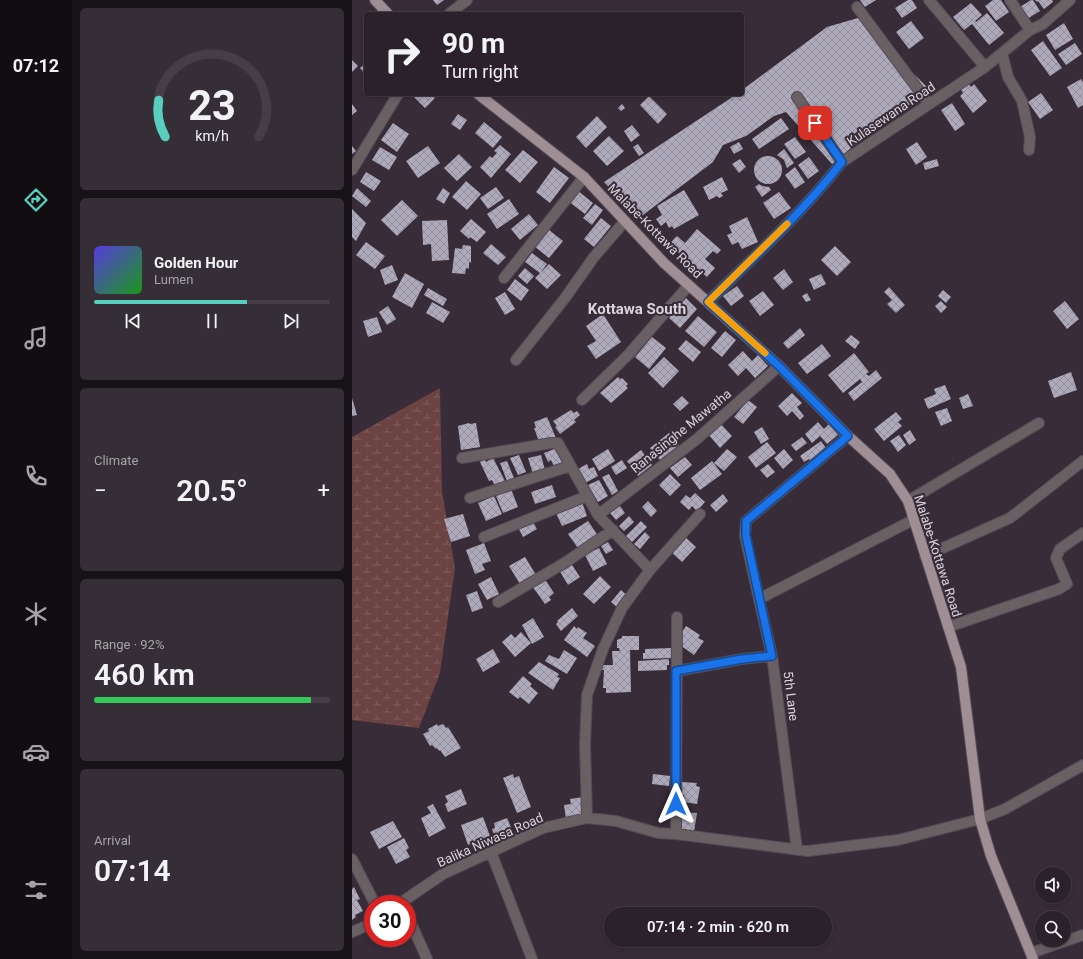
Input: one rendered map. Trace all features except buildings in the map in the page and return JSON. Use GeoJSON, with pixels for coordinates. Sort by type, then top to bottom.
{"type":"FeatureCollection","features":[{"type":"Feature","properties":{"kind":"main road"},"geometry":{"type":"LineString","coordinates":[[375,0],[386,12]]}},
{"type":"Feature","properties":{"kind":"main road","name":"Malabe-Kottawa Road"},"geometry":{"type":"LineString","coordinates":[[481,96],[584,177],[664,263],[779,366],[848,436],[890,474],[908,501],[961,667],[980,819],[991,856],[1032,956]]}},
{"type":"Feature","properties":{"kind":"street"},"geometry":{"type":"LineString","coordinates":[[452,12],[467,0]]}},
{"type":"Feature","properties":{"kind":"street"},"geometry":{"type":"LineString","coordinates":[[929,0],[985,67]]}},
{"type":"Feature","properties":{"kind":"street"},"geometry":{"type":"LineString","coordinates":[[1010,0],[1030,30]]}},
{"type":"Feature","properties":{"kind":"street","name":"Kulasewana Road"},"geometry":{"type":"LineString","coordinates":[[708,302],[780,232],[842,162],[985,67],[1030,30],[1044,24],[1070,0]]}},
{"type":"Feature","properties":{"kind":"street"},"geometry":{"type":"LineString","coordinates":[[857,7],[929,104]]}},
{"type":"Feature","properties":{"kind":"street"},"geometry":{"type":"LineString","coordinates":[[1002,53],[1008,76],[1022,101],[1030,137],[1029,150]]}},
{"type":"Feature","properties":{"kind":"street"},"geometry":{"type":"LineString","coordinates":[[352,170],[397,96]]}},
{"type":"Feature","properties":{"kind":"street"},"geometry":{"type":"LineString","coordinates":[[797,97],[842,162]]}},
{"type":"Feature","properties":{"kind":"street"},"geometry":{"type":"LineString","coordinates":[[504,278],[584,177]]}},
{"type":"Feature","properties":{"kind":"street"},"geometry":{"type":"LineString","coordinates":[[516,360],[565,298],[594,257],[625,221]]}},
{"type":"Feature","properties":{"kind":"street"},"geometry":{"type":"LineString","coordinates":[[582,400],[628,355],[689,285]]}},
{"type":"Feature","properties":{"kind":"street","name":"Ranasinghe Mawatha"},"geometry":{"type":"LineString","coordinates":[[598,515],[696,438],[779,366]]}},
{"type":"Feature","properties":{"kind":"street"},"geometry":{"type":"LineString","coordinates":[[908,501],[1039,423]]}},
{"type":"Feature","properties":{"kind":"street","name":"5th Lane"},"geometry":{"type":"LineString","coordinates":[[797,850],[772,656],[746,536],[746,521],[848,436]]}},
{"type":"Feature","properties":{"kind":"street"},"geometry":{"type":"LineString","coordinates":[[462,458],[558,443],[598,515],[650,570]]}},
{"type":"Feature","properties":{"kind":"street"},"geometry":{"type":"LineString","coordinates":[[925,556],[1010,518],[1083,461]]}},
{"type":"Feature","properties":{"kind":"street"},"geometry":{"type":"LineString","coordinates":[[470,498],[570,466]]}},
{"type":"Feature","properties":{"kind":"street"},"geometry":{"type":"LineString","coordinates":[[484,536],[587,496]]}},
{"type":"Feature","properties":{"kind":"street"},"geometry":{"type":"LineString","coordinates":[[588,818],[585,744],[587,694],[603,650],[622,608],[650,570],[700,514]]}},
{"type":"Feature","properties":{"kind":"street"},"geometry":{"type":"LineString","coordinates":[[759,599],[913,520]]}},
{"type":"Feature","properties":{"kind":"street"},"geometry":{"type":"LineString","coordinates":[[498,602],[566,562],[613,530]]}},
{"type":"Feature","properties":{"kind":"street"},"geometry":{"type":"LineString","coordinates":[[948,627],[1059,589],[1067,584],[1056,558],[1060,549],[1083,533]]}},
{"type":"Feature","properties":{"kind":"street"},"geometry":{"type":"LineString","coordinates":[[676,834],[677,617]]}},
{"type":"Feature","properties":{"kind":"street"},"geometry":{"type":"LineString","coordinates":[[676,671],[742,659],[772,656]]}},
{"type":"Feature","properties":{"kind":"street","name":"Balika Niwasa Road"},"geometry":{"type":"LineString","coordinates":[[413,895],[443,874],[543,828],[588,818],[616,821],[658,833],[808,851],[898,840],[980,819],[1006,809],[1083,765]]}},
{"type":"Feature","properties":{"kind":"street"},"geometry":{"type":"LineString","coordinates":[[492,852],[532,959]]}},
{"type":"Feature","properties":{"kind":"street"},"geometry":{"type":"LineString","coordinates":[[352,859],[370,895]]}},
{"type":"Feature","properties":{"kind":"street"},"geometry":{"type":"LineString","coordinates":[[352,932],[364,926]]}},
{"type":"Feature","properties":{"kind":"street"},"geometry":{"type":"LineString","coordinates":[[416,934],[427,959]]}},
{"type":"Feature","properties":{"kind":"street"},"geometry":{"type":"LineString","coordinates":[[1032,956],[1083,935]]}},
{"type":"Feature","properties":{"kind":"green space"},"geometry":{"type":"Polygon","coordinates":[[[440,388],[442,491],[455,568],[440,673],[419,728],[352,720],[352,437],[440,388]]]}},
{"type":"Feature","properties":{"kind":"slow traffic"},"geometry":{"type":"LineString","coordinates":[[765,353],[708,302],[787,224]]}},
{"type":"Feature","properties":{"kind":"district","name":"Kottawa South"},"geometry":{"type":"Point","coordinates":[637,309]}},
{"type":"Feature","properties":{"kind":"route"},"geometry":{"type":"LineString","coordinates":[[676,804],[676,671],[742,659],[772,656],[746,536],[746,521],[848,436],[779,366],[708,302],[780,232],[842,162],[815,123]]}}]}
